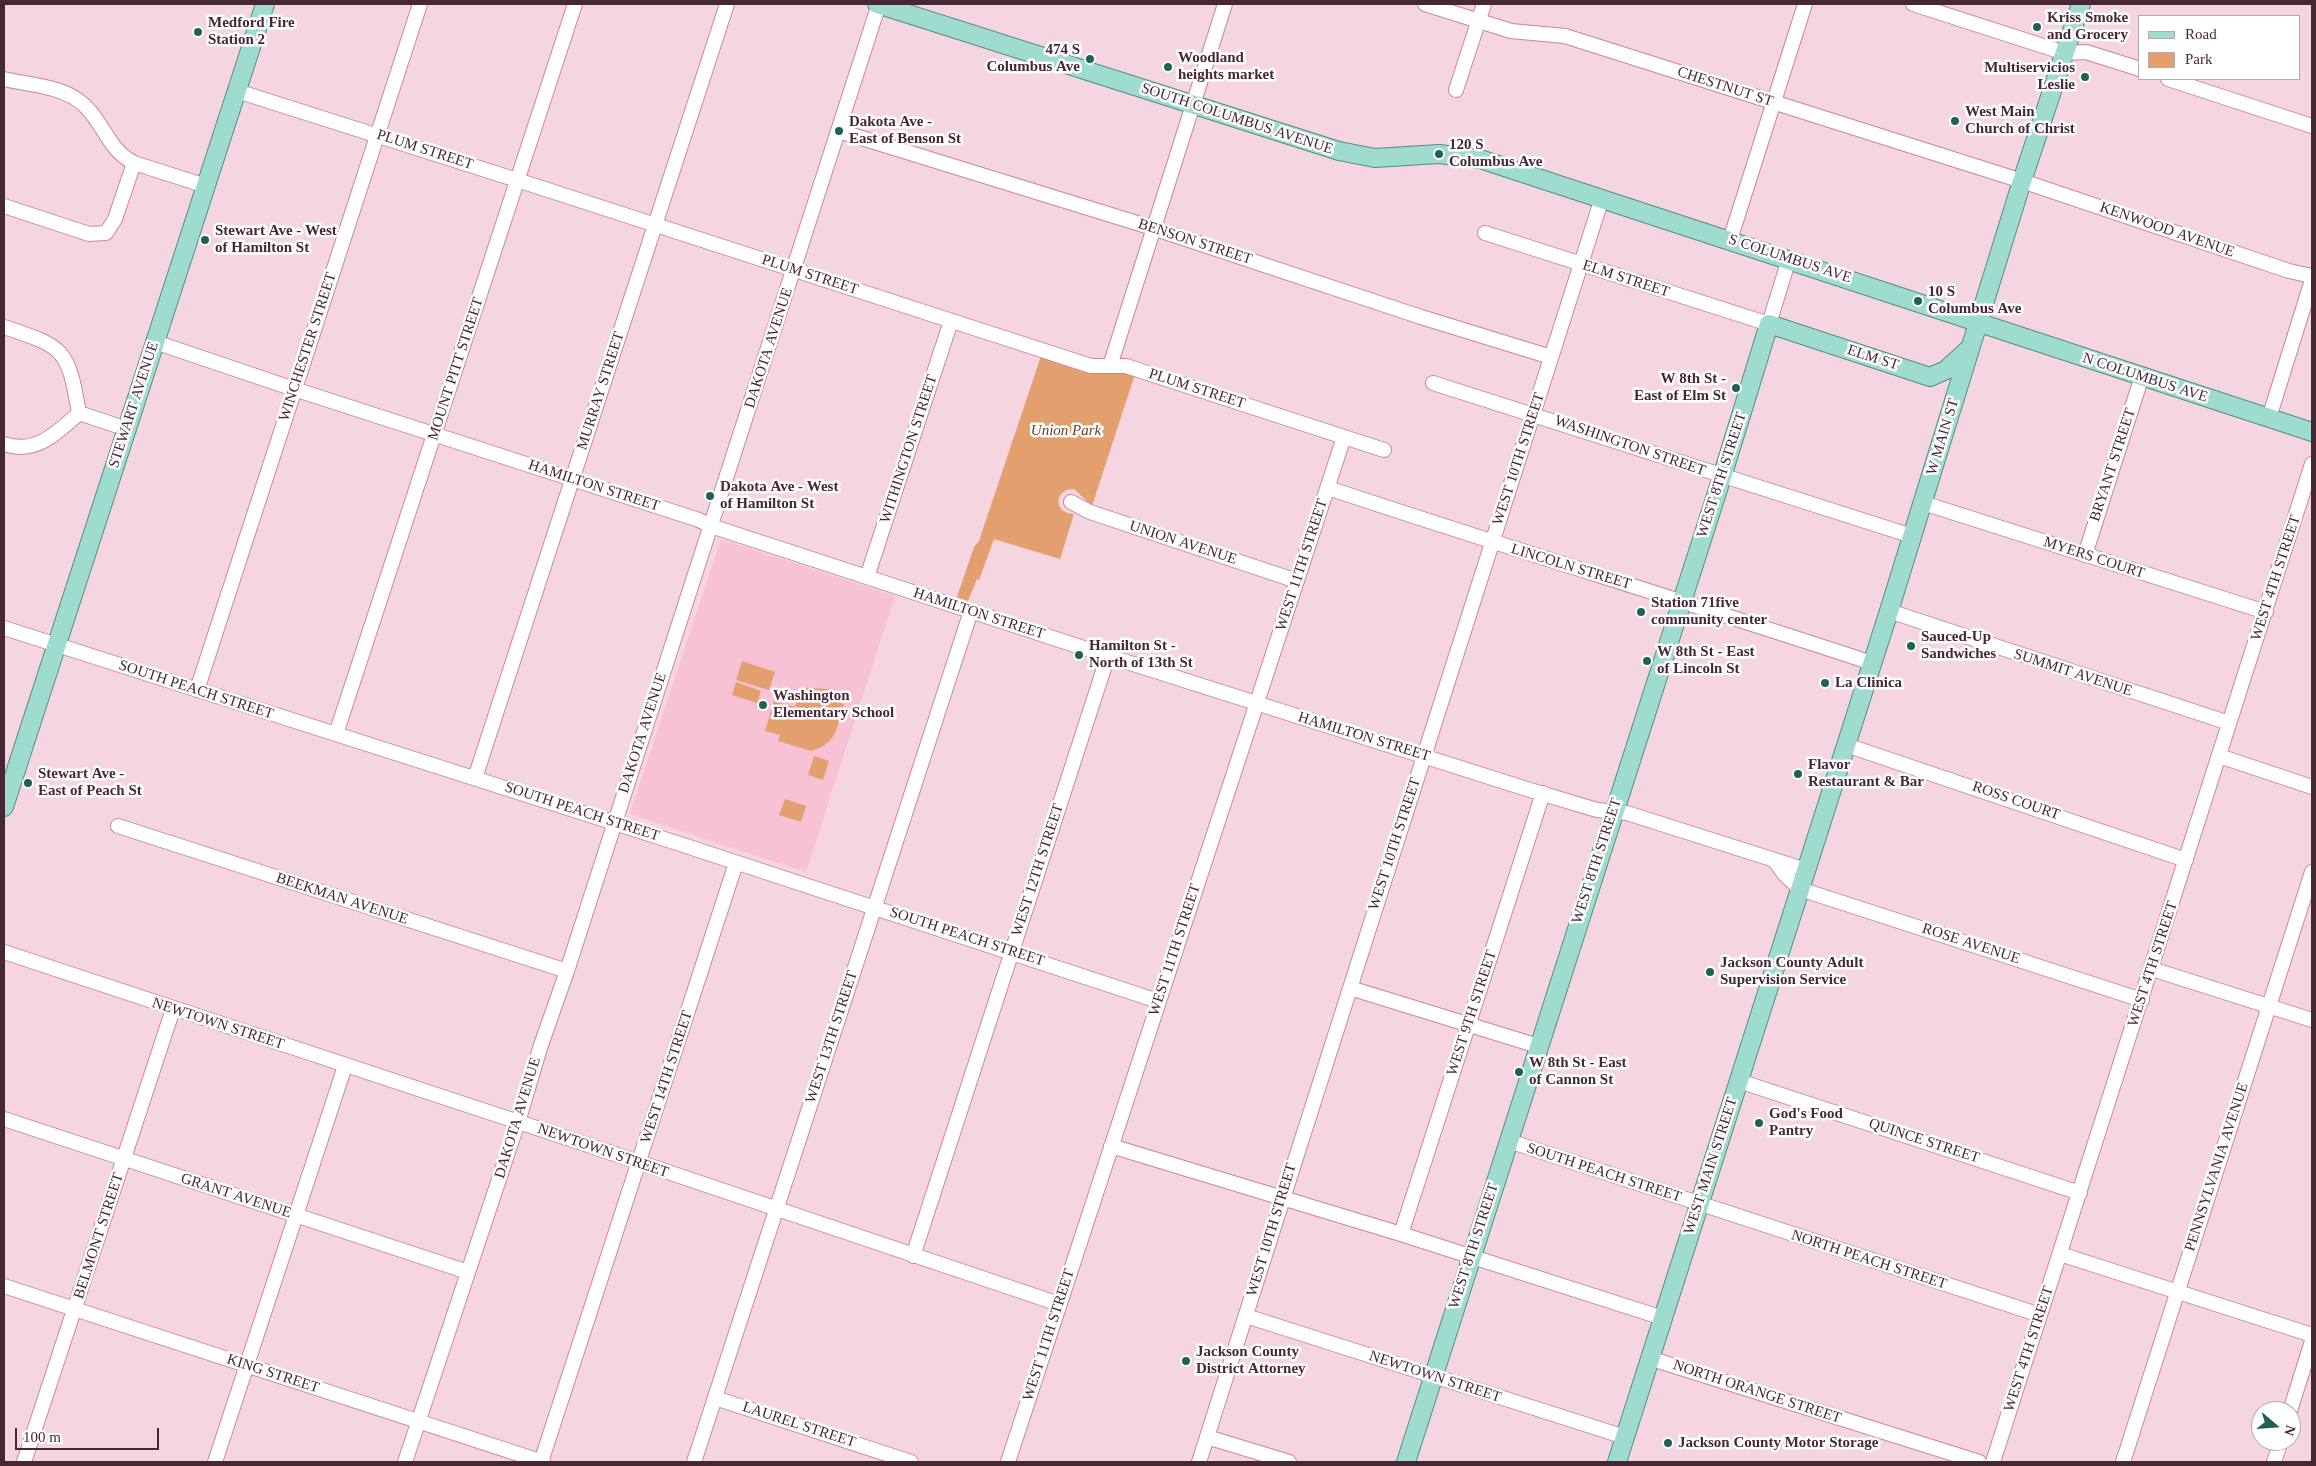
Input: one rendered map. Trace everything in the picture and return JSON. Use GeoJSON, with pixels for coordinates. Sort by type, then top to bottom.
{"type":"FeatureCollection","features":[{"type":"Feature","properties":{"kind":"main road","name":"STEWART AVENUE"},"geometry":{"type":"LineString","coordinates":[[5,796],[57,645],[265,4]]}},
{"type":"Feature","properties":{"kind":"main road","name":"SOUTH COLUMBUS AVENUE"},"geometry":{"type":"LineString","coordinates":[[878,4],[1340,152],[1375,158],[1456,154],[1480,159],[1602,198]]}},
{"type":"Feature","properties":{"kind":"main road","name":"W MAIN ST"},"geometry":{"type":"LineString","coordinates":[[1806,870],[1923,503],[2022,181],[2081,4]]}},
{"type":"Feature","properties":{"kind":"main road","name":"S COLUMBUS AVE"},"geometry":{"type":"LineString","coordinates":[[1602,198],[1918,301],[1978,323]]}},
{"type":"Feature","properties":{"kind":"main road","name":"N COLUMBUS AVE"},"geometry":{"type":"LineString","coordinates":[[1978,323],[2312,432]]}},
{"type":"Feature","properties":{"kind":"main road","name":"ELM ST"},"geometry":{"type":"LineString","coordinates":[[1768,324],[1930,377],[1946,386],[1954,402]]}},
{"type":"Feature","properties":{"kind":"main road","name":"WEST 8TH STREET"},"geometry":{"type":"LineString","coordinates":[[1406,1462],[1613,811],[1722,477],[1768,324]]}},
{"type":"Feature","properties":{"kind":"main road"},"geometry":{"type":"LineString","coordinates":[[1930,377],[1946,370],[1970,348]]}},
{"type":"Feature","properties":{"kind":"main road","name":"WEST MAIN STREET"},"geometry":{"type":"LineString","coordinates":[[1617,1462],[1806,870]]}},
{"type":"Feature","properties":{"kind":"street","name":"WINCHESTER STREET"},"geometry":{"type":"LineString","coordinates":[[197,690],[420,4]]}},
{"type":"Feature","properties":{"kind":"street","name":"MOUNT PITT STREET"},"geometry":{"type":"LineString","coordinates":[[336,734],[575,4]]}},
{"type":"Feature","properties":{"kind":"street","name":"MURRAY STREET"},"geometry":{"type":"LineString","coordinates":[[475,778],[727,4]]}},
{"type":"Feature","properties":{"kind":"street","name":"DAKOTA AVENUE"},"geometry":{"type":"LineString","coordinates":[[405,1462],[518,1122],[540,1048],[567,971],[839,131],[878,4]]}},
{"type":"Feature","properties":{"kind":"street"},"geometry":{"type":"LineString","coordinates":[[1110,366],[1225,4]]}},
{"type":"Feature","properties":{"kind":"street","name":"CHESTNUT ST"},"geometry":{"type":"LineString","coordinates":[[1425,4],[1511,31],[1565,36],[2022,181]]}},
{"type":"Feature","properties":{"kind":"street"},"geometry":{"type":"LineString","coordinates":[[1456,90],[1484,4]]}},
{"type":"Feature","properties":{"kind":"street"},"geometry":{"type":"LineString","coordinates":[[1730,240],[1805,4]]}},
{"type":"Feature","properties":{"kind":"street"},"geometry":{"type":"LineString","coordinates":[[1913,4],[2065,52],[2086,52],[2138,68]]}},
{"type":"Feature","properties":{"kind":"street"},"geometry":{"type":"LineString","coordinates":[[4,79],[72,96],[84,105],[114,148],[124,158],[134,163],[206,186]]}},
{"type":"Feature","properties":{"kind":"street"},"geometry":{"type":"LineString","coordinates":[[2171,80],[2312,126]]}},
{"type":"Feature","properties":{"kind":"street","name":"PLUM STREET"},"geometry":{"type":"LineString","coordinates":[[236,91],[1091,366],[1126,366],[1384,450]]}},
{"type":"Feature","properties":{"kind":"street","name":"BENSON STREET"},"geometry":{"type":"LineString","coordinates":[[839,131],[1153,228],[1412,314],[1550,357]]}},
{"type":"Feature","properties":{"kind":"street"},"geometry":{"type":"LineString","coordinates":[[4,206],[89,234],[106,233],[115,218],[134,163]]}},
{"type":"Feature","properties":{"kind":"street","name":"KENWOOD AVENUE"},"geometry":{"type":"LineString","coordinates":[[2022,181],[2312,278]]}},
{"type":"Feature","properties":{"kind":"street","name":"WEST 10TH STREET"},"geometry":{"type":"LineString","coordinates":[[1199,1462],[1602,198]]}},
{"type":"Feature","properties":{"kind":"street","name":"ELM STREET"},"geometry":{"type":"LineString","coordinates":[[1485,233],[1768,324]]}},
{"type":"Feature","properties":{"kind":"street","name":"WEST 8TH STREET"},"geometry":{"type":"LineString","coordinates":[[1768,324],[1789,259]]}},
{"type":"Feature","properties":{"kind":"street"},"geometry":{"type":"LineString","coordinates":[[2269,418],[2312,278]]}},
{"type":"Feature","properties":{"kind":"street","name":"WITHINGTON STREET"},"geometry":{"type":"LineString","coordinates":[[866,577],[951,321]]}},
{"type":"Feature","properties":{"kind":"street"},"geometry":{"type":"LineString","coordinates":[[4,327],[50,344],[64,356],[69,367],[79,413]]}},
{"type":"Feature","properties":{"kind":"street","name":"HAMILTON STREET"},"geometry":{"type":"LineString","coordinates":[[155,342],[1257,704],[1597,810],[1627,813],[1806,870]]}},
{"type":"Feature","properties":{"kind":"street","name":"BRYANT STREET"},"geometry":{"type":"LineString","coordinates":[[2085,555],[2142,376]]}},
{"type":"Feature","properties":{"kind":"street","name":"WASHINGTON STREET"},"geometry":{"type":"LineString","coordinates":[[1433,382],[1722,477],[1912,536]]}},
{"type":"Feature","properties":{"kind":"street"},"geometry":{"type":"LineString","coordinates":[[79,413],[126,429]]}},
{"type":"Feature","properties":{"kind":"street"},"geometry":{"type":"LineString","coordinates":[[4,444],[22,448],[37,445],[49,439],[79,413]]}},
{"type":"Feature","properties":{"kind":"street","name":"WEST 11TH STREET"},"geometry":{"type":"LineString","coordinates":[[1008,1462],[1344,437]]}},
{"type":"Feature","properties":{"kind":"street","name":"WEST 4TH STREET"},"geometry":{"type":"LineString","coordinates":[[1993,1462],[2312,464]]}},
{"type":"Feature","properties":{"kind":"street","name":"LINCOLN STREET"},"geometry":{"type":"LineString","coordinates":[[1328,488],[1492,543],[1682,601],[1872,663]]}},
{"type":"Feature","properties":{"kind":"street","name":"UNION AVENUE"},"geometry":{"type":"LineString","coordinates":[[1071,502],[1090,512],[1297,581]]}},
{"type":"Feature","properties":{"kind":"street","name":"MYERS COURT"},"geometry":{"type":"LineString","coordinates":[[1923,503],[2266,612]]}},
{"type":"Feature","properties":{"kind":"street","name":"WEST 13TH STREET"},"geometry":{"type":"LineString","coordinates":[[694,1462],[971,611]]}},
{"type":"Feature","properties":{"kind":"street","name":"SUMMIT AVENUE"},"geometry":{"type":"LineString","coordinates":[[1888,611],[2230,723]]}},
{"type":"Feature","properties":{"kind":"street","name":"SOUTH PEACH STREET"},"geometry":{"type":"LineString","coordinates":[[4,628],[736,862],[1158,1000]]}},
{"type":"Feature","properties":{"kind":"street","name":"WEST 12TH STREET"},"geometry":{"type":"LineString","coordinates":[[913,1256],[1108,656]]}},
{"type":"Feature","properties":{"kind":"street","name":"ROSS COURT"},"geometry":{"type":"LineString","coordinates":[[1846,745],[2186,860]]}},
{"type":"Feature","properties":{"kind":"street"},"geometry":{"type":"LineString","coordinates":[[2218,756],[2312,787]]}},
{"type":"Feature","properties":{"kind":"street","name":"WEST 9TH STREET"},"geometry":{"type":"LineString","coordinates":[[1401,1234],[1543,793]]}},
{"type":"Feature","properties":{"kind":"street","name":"BEEKMAN AVENUE"},"geometry":{"type":"LineString","coordinates":[[118,826],[567,971]]}},
{"type":"Feature","properties":{"kind":"street"},"geometry":{"type":"LineString","coordinates":[[1774,860],[1784,875],[1800,889]]}},
{"type":"Feature","properties":{"kind":"street","name":"WEST 14TH STREET"},"geometry":{"type":"LineString","coordinates":[[542,1462],[736,862]]}},
{"type":"Feature","properties":{"kind":"street","name":"PENNSYLVANIA AVENUE"},"geometry":{"type":"LineString","coordinates":[[2123,1462],[2312,872]]}},
{"type":"Feature","properties":{"kind":"street","name":"ROSE AVENUE"},"geometry":{"type":"LineString","coordinates":[[1800,889],[2142,1000]]}},
{"type":"Feature","properties":{"kind":"street","name":"NEWTOWN STREET"},"geometry":{"type":"LineString","coordinates":[[4,952],[640,1162],[1059,1304]]}},
{"type":"Feature","properties":{"kind":"street"},"geometry":{"type":"LineString","coordinates":[[2152,969],[2312,1020]]}},
{"type":"Feature","properties":{"kind":"street"},"geometry":{"type":"LineString","coordinates":[[1350,988],[1538,1046]]}},
{"type":"Feature","properties":{"kind":"street","name":"BELMONT STREET"},"geometry":{"type":"LineString","coordinates":[[24,1462],[173,1009]]}},
{"type":"Feature","properties":{"kind":"street"},"geometry":{"type":"LineString","coordinates":[[215,1462],[345,1066]]}},
{"type":"Feature","properties":{"kind":"street","name":"QUINCE STREET"},"geometry":{"type":"LineString","coordinates":[[1739,1081],[2080,1193]]}},
{"type":"Feature","properties":{"kind":"street","name":"GRANT AVENUE"},"geometry":{"type":"LineString","coordinates":[[4,1120],[468,1272]]}},
{"type":"Feature","properties":{"kind":"street","name":"SOUTH PEACH STREET"},"geometry":{"type":"LineString","coordinates":[[1508,1141],[1699,1204]]}},
{"type":"Feature","properties":{"kind":"street"},"geometry":{"type":"LineString","coordinates":[[1111,1146],[1401,1234],[1663,1318]]}},
{"type":"Feature","properties":{"kind":"street","name":"NORTH PEACH STREET"},"geometry":{"type":"LineString","coordinates":[[1699,1204],[2040,1315]]}},
{"type":"Feature","properties":{"kind":"street"},"geometry":{"type":"LineString","coordinates":[[2060,1254],[2312,1335]]}},
{"type":"Feature","properties":{"kind":"street","name":"KING STREET"},"geometry":{"type":"LineString","coordinates":[[4,1286],[542,1462]]}},
{"type":"Feature","properties":{"kind":"street","name":"NEWTOWN STREET"},"geometry":{"type":"LineString","coordinates":[[1246,1316],[1625,1437]]}},
{"type":"Feature","properties":{"kind":"street"},"geometry":{"type":"LineString","coordinates":[[2293,1401],[2312,1341]]}},
{"type":"Feature","properties":{"kind":"street","name":"NORTH ORANGE STREET"},"geometry":{"type":"LineString","coordinates":[[1649,1358],[1979,1462]]}},
{"type":"Feature","properties":{"kind":"street","name":"LAUREL STREET"},"geometry":{"type":"LineString","coordinates":[[715,1398],[911,1462]]}},
{"type":"Feature","properties":{"kind":"street"},"geometry":{"type":"LineString","coordinates":[[1208,1437],[1288,1462]]}},
{"type":"Feature","properties":{"kind":"shaded area","name":"Washington Elementary School"},"geometry":{"type":"Polygon","coordinates":[[[721,539],[895,596],[806,872],[630,814],[721,539]]]}},
{"type":"Feature","properties":{"kind":"green space","name":"Union Park"},"geometry":{"type":"Polygon","coordinates":[[[1041,356],[1097,374],[1135,374],[1092,506],[1074,489],[1066,490],[1059,498],[1058,502],[1061,509],[1064,512],[1074,514],[1060,559],[994,539],[979,580],[977,579],[968,601],[957,597],[974,547],[979,541],[1041,356]]]}},
{"type":"Feature","properties":{"kind":"green space"},"geometry":{"type":"Polygon","coordinates":[[[742,661],[775,672],[769,690],[736,680],[742,661]]]}},
{"type":"Feature","properties":{"kind":"green space"},"geometry":{"type":"Polygon","coordinates":[[[736,682],[761,691],[757,703],[732,695],[736,682]]]}},
{"type":"Feature","properties":{"kind":"green space"},"geometry":{"type":"Polygon","coordinates":[[[801,688],[835,689],[831,701],[844,704],[835,734],[826,744],[811,751],[778,741],[780,735],[765,731],[774,701],[795,707],[801,688]]]}},
{"type":"Feature","properties":{"kind":"green space"},"geometry":{"type":"Polygon","coordinates":[[[814,756],[829,761],[823,780],[808,775],[814,756]]]}},
{"type":"Feature","properties":{"kind":"green space"},"geometry":{"type":"Polygon","coordinates":[[[785,799],[806,806],[801,822],[779,815],[785,799]]]}},
{"type":"Feature","properties":{"kind":"place","name":"Kriss Smoke and Grocery"},"geometry":{"type":"Point","coordinates":[2037,27]}},
{"type":"Feature","properties":{"kind":"place","name":"Medford Fire Station 2"},"geometry":{"type":"Point","coordinates":[198,32]}},
{"type":"Feature","properties":{"kind":"place","name":"474 S Columbus Ave"},"geometry":{"type":"Point","coordinates":[1090,59]}},
{"type":"Feature","properties":{"kind":"place","name":"Woodland heights market"},"geometry":{"type":"Point","coordinates":[1168,67]}},
{"type":"Feature","properties":{"kind":"place","name":"Multiservicios Leslie"},"geometry":{"type":"Point","coordinates":[2085,77]}},
{"type":"Feature","properties":{"kind":"place","name":"West Main Church of Christ"},"geometry":{"type":"Point","coordinates":[1955,121]}},
{"type":"Feature","properties":{"kind":"place","name":"Dakota Ave - East of Benson St"},"geometry":{"type":"Point","coordinates":[839,131]}},
{"type":"Feature","properties":{"kind":"place","name":"120 S Columbus Ave"},"geometry":{"type":"Point","coordinates":[1439,154]}},
{"type":"Feature","properties":{"kind":"place","name":"Stewart Ave - West of Hamilton St"},"geometry":{"type":"Point","coordinates":[205,240]}},
{"type":"Feature","properties":{"kind":"place","name":"10 S Columbus Ave"},"geometry":{"type":"Point","coordinates":[1918,301]}},
{"type":"Feature","properties":{"kind":"place","name":"W 8th St - East of Elm St"},"geometry":{"type":"Point","coordinates":[1736,388]}},
{"type":"Feature","properties":{"kind":"place","name":"Dakota Ave - West of Hamilton St"},"geometry":{"type":"Point","coordinates":[710,496]}},
{"type":"Feature","properties":{"kind":"place","name":"Station 71five community center"},"geometry":{"type":"Point","coordinates":[1641,612]}},
{"type":"Feature","properties":{"kind":"place","name":"Sauced-Up Sandwiches"},"geometry":{"type":"Point","coordinates":[1911,646]}},
{"type":"Feature","properties":{"kind":"place","name":"Hamilton St - North of 13th St"},"geometry":{"type":"Point","coordinates":[1079,655]}},
{"type":"Feature","properties":{"kind":"place","name":"W 8th St - East of Lincoln St"},"geometry":{"type":"Point","coordinates":[1647,661]}},
{"type":"Feature","properties":{"kind":"place","name":"La Clinica"},"geometry":{"type":"Point","coordinates":[1825,683]}},
{"type":"Feature","properties":{"kind":"place","name":"Washington Elementary School"},"geometry":{"type":"Point","coordinates":[763,705]}},
{"type":"Feature","properties":{"kind":"place","name":"Flavor Restaurant & Bar"},"geometry":{"type":"Point","coordinates":[1798,774]}},
{"type":"Feature","properties":{"kind":"place","name":"Stewart Ave - East of Peach St"},"geometry":{"type":"Point","coordinates":[28,783]}},
{"type":"Feature","properties":{"kind":"place","name":"Jackson County Adult Supervision Service"},"geometry":{"type":"Point","coordinates":[1710,972]}},
{"type":"Feature","properties":{"kind":"place","name":"W 8th St - East of Cannon St"},"geometry":{"type":"Point","coordinates":[1519,1072]}},
{"type":"Feature","properties":{"kind":"place","name":"God's Food Pantry"},"geometry":{"type":"Point","coordinates":[1759,1123]}},
{"type":"Feature","properties":{"kind":"place","name":"Jackson County District Attorney"},"geometry":{"type":"Point","coordinates":[1186,1361]}},
{"type":"Feature","properties":{"kind":"place","name":"Jackson County Motor Storage"},"geometry":{"type":"Point","coordinates":[1668,1443]}}]}
